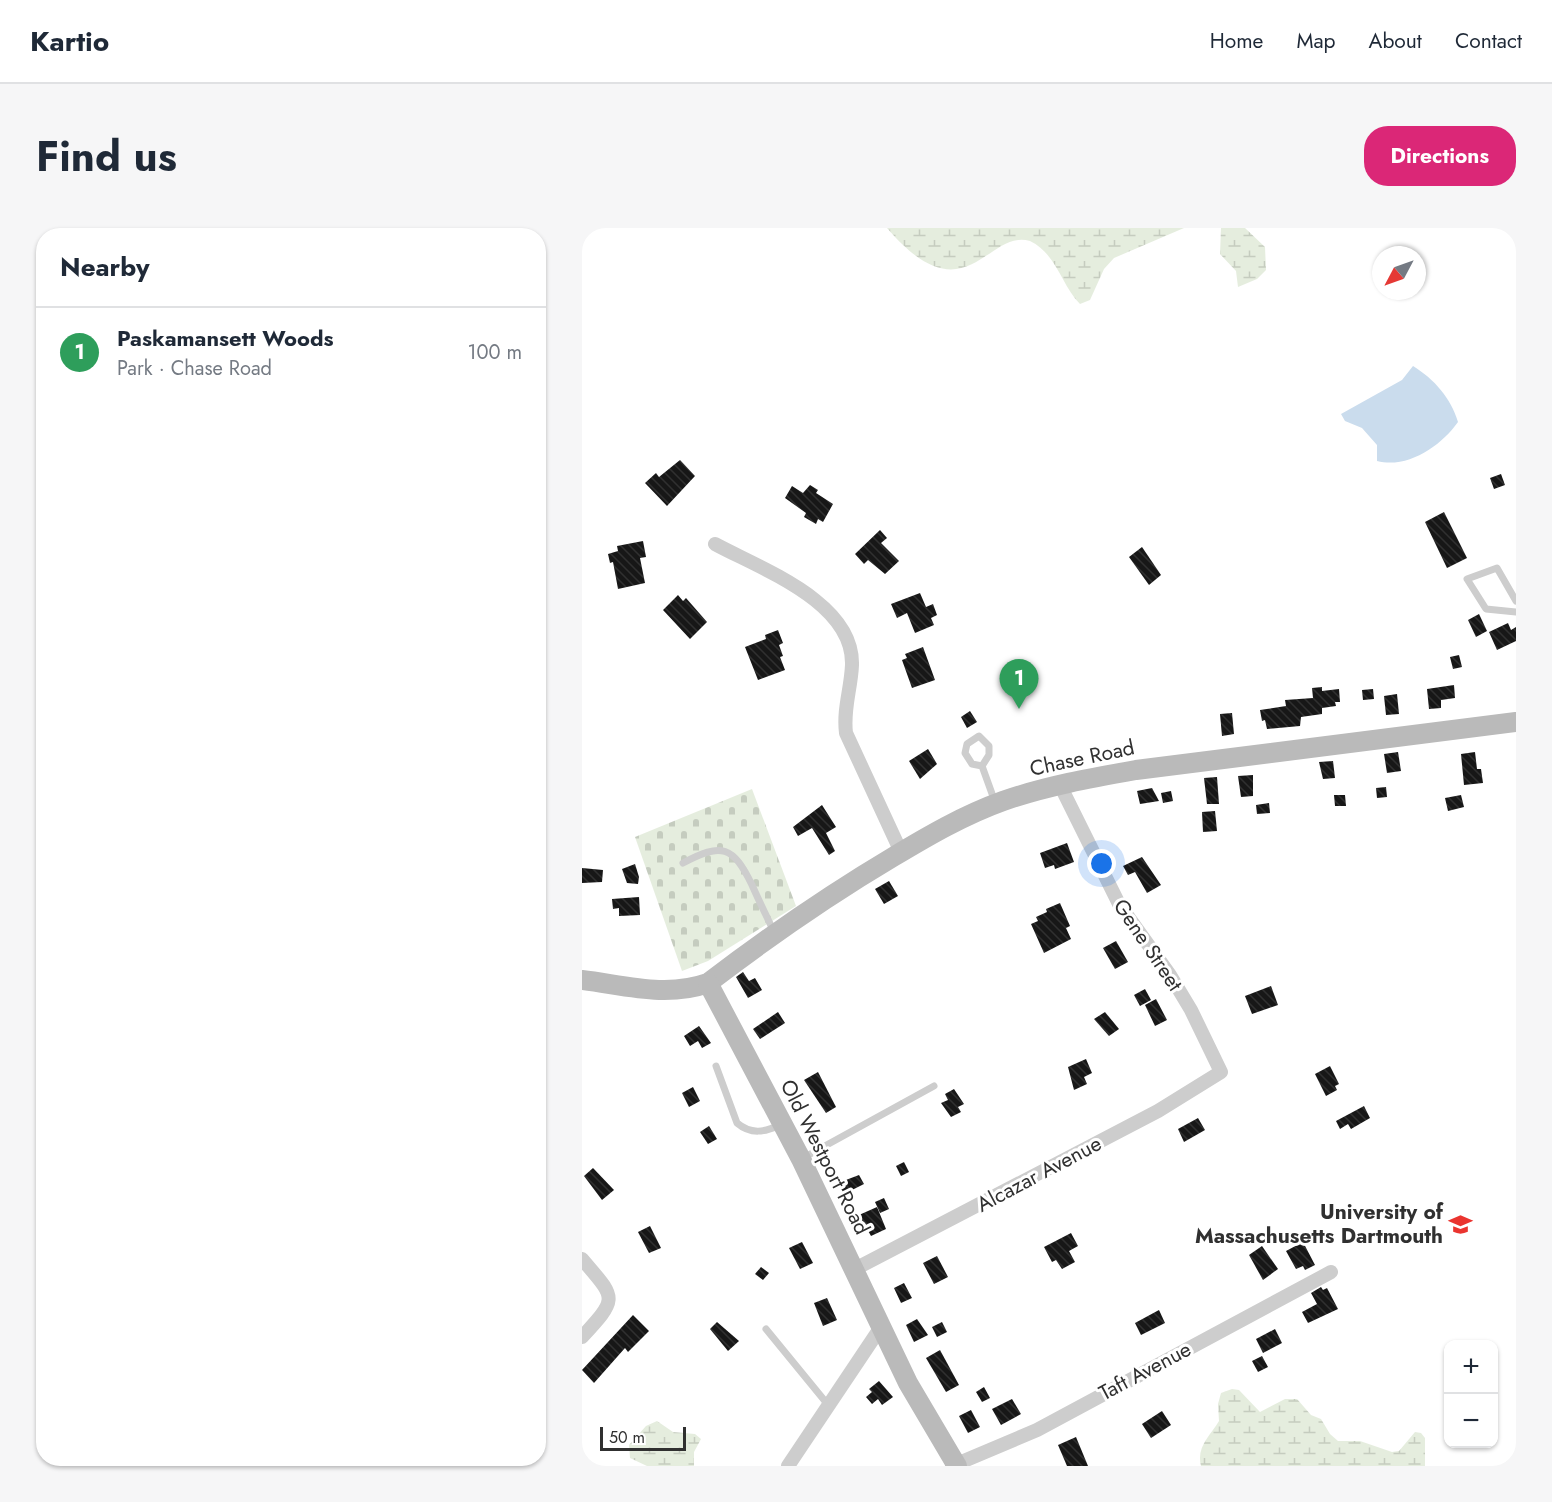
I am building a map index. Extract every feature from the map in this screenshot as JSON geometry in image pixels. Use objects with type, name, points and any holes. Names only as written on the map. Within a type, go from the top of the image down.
[{"type":"street","points":[[715,544],[801,590],[829,609],[843,632],[851,648],[852,665],[844,713],[846,733],[901,852]]},
{"type":"street","name":"Chase Road","points":[[708,983],[775,935],[901,852],[957,821],[995,804],[1060,784],[1136,770],[1516,722]]},
{"type":"street","name":"Gene Street","points":[[1060,784],[1119,904],[1170,975],[1191,1010],[1221,1072]]},
{"type":"street","points":[[582,980],[668,992],[691,989],[708,983]]},
{"type":"street","name":"Old Westport Road","points":[[708,983],[801,1159],[908,1383],[955,1465]]},
{"type":"street","name":"Alcazar Avenue","points":[[854,1270],[1158,1111],[1221,1072]]},
{"type":"street","points":[[582,1259],[606,1287],[610,1298],[608,1308],[582,1336]]},
{"type":"street","name":"Taft Avenue","points":[[955,1465],[1037,1430],[1331,1272]]},
{"type":"street","points":[[788,1466],[881,1327]]},
{"type":"lane","points":[[1516,601],[1497,568],[1467,579],[1486,609],[1516,612]]},
{"type":"lane","points":[[979,736],[988,742],[990,748],[988,758],[982,766],[972,764],[965,753],[969,741],[979,736]]},
{"type":"lane","points":[[982,766],[995,804]]},
{"type":"lane","points":[[683,862],[701,853],[720,850],[734,855],[743,866],[775,935]]},
{"type":"lane","points":[[716,1066],[731,1109],[743,1128],[765,1132],[783,1124]]},
{"type":"lane","points":[[801,1159],[934,1086]]},
{"type":"lane","points":[[766,1329],[829,1406]]},
{"type":"green space","points":[[887,228],[1184,228],[1114,258],[1104,269],[1090,300],[1080,304],[1047,254],[1030,241],[1015,240],[972,264],[956,269],[937,267],[914,254]]},
{"type":"green space","points":[[1221,228],[1245,228],[1265,247],[1266,270],[1257,279],[1238,287],[1236,271],[1220,254]]},
{"type":"green space","points":[[752,789],[796,906],[708,961],[682,971],[635,837]]},
{"type":"green space","points":[[1232,1389],[1239,1390],[1260,1412],[1285,1399],[1297,1399],[1311,1415],[1321,1419],[1330,1434],[1338,1441],[1360,1441],[1392,1452],[1399,1451],[1415,1432],[1421,1433],[1425,1438],[1425,1466],[1201,1466],[1202,1447],[1219,1421],[1218,1404],[1221,1393]]},
{"type":"green space","points":[[657,1421],[673,1432],[695,1434],[701,1439],[694,1452],[694,1466],[647,1466],[630,1458],[629,1445],[646,1426]]},
{"type":"water","points":[[1413,366],[1441,390],[1458,422],[1443,439],[1423,454],[1400,462],[1377,461],[1377,445],[1362,428],[1345,421],[1341,414],[1402,380]]},
{"type":"building","points":[[680,460],[695,476],[667,506],[645,483],[656,473],[659,477]]},
{"type":"building","points":[[1501,474],[1505,485],[1494,489],[1490,478]]},
{"type":"building","points":[[810,485],[818,490],[816,493],[833,504],[823,522],[818,519],[816,524],[804,517],[806,513],[785,498],[792,486],[803,493]]},
{"type":"building","points":[[1444,512],[1467,558],[1447,568],[1425,522]]},
{"type":"building","points":[[880,530],[887,538],[881,543],[899,561],[885,574],[868,560],[864,564],[855,554]]},
{"type":"building","points":[[643,541],[646,557],[640,558],[645,583],[618,589],[613,562],[610,563],[608,554],[618,551],[617,546]]},
{"type":"building","points":[[1142,547],[1161,575],[1149,585],[1129,557]]},
{"type":"building","points":[[920,593],[926,607],[933,604],[937,615],[931,618],[934,625],[915,633],[907,613],[897,618],[891,604]]},
{"type":"building","points":[[678,595],[683,601],[686,598],[707,622],[690,639],[663,610]]},
{"type":"building","points":[[1479,614],[1487,631],[1476,637],[1468,620]]},
{"type":"building","points":[[1508,623],[1511,630],[1516,627],[1516,641],[1497,650],[1489,632]]},
{"type":"building","points":[[778,630],[783,643],[779,645],[783,656],[780,657],[785,670],[758,680],[745,647],[766,639],[765,635]]},
{"type":"building","points":[[923,647],[935,680],[912,688],[902,660],[907,658],[905,654]]},
{"type":"building","points":[[1459,655],[1462,667],[1453,669],[1450,657]]},
{"type":"building","points":[[1454,685],[1455,698],[1441,700],[1441,708],[1429,709],[1427,689]]},
{"type":"building","points":[[1322,687],[1322,691],[1339,689],[1340,702],[1335,702],[1336,706],[1322,708],[1322,714],[1301,717],[1300,726],[1267,729],[1265,720],[1262,721],[1260,710],[1286,706],[1285,700],[1313,698],[1312,688]]},
{"type":"building","points":[[1373,689],[1374,699],[1363,700],[1362,690]]},
{"type":"building","points":[[1397,694],[1399,714],[1386,715],[1384,696]]},
{"type":"building","points":[[970,711],[977,722],[967,728],[961,717]]},
{"type":"building","points":[[1232,713],[1234,734],[1222,736],[1220,714]]},
{"type":"building","points":[[928,749],[937,764],[920,779],[909,761]]},
{"type":"building","points":[[1398,752],[1401,771],[1387,773],[1384,754]]},
{"type":"building","points":[[1475,752],[1477,769],[1481,769],[1483,783],[1464,785],[1461,754]]},
{"type":"building","points":[[1333,761],[1335,778],[1323,779],[1319,762]]},
{"type":"building","points":[[1253,775],[1253,796],[1241,797],[1238,776]]},
{"type":"building","points":[[1217,777],[1219,804],[1207,804],[1204,778]]},
{"type":"building","points":[[1386,787],[1387,797],[1377,798],[1376,788]]},
{"type":"building","points":[[1152,788],[1159,801],[1140,804],[1137,791]]},
{"type":"building","points":[[1171,791],[1173,801],[1163,803],[1161,793]]},
{"type":"building","points":[[1334,795],[1345,795],[1346,806],[1335,806]]},
{"type":"building","points":[[1461,795],[1464,807],[1448,811],[1445,798]]},
{"type":"building","points":[[1269,803],[1270,813],[1257,814],[1256,805]]},
{"type":"building","points":[[822,805],[836,827],[826,833],[835,851],[829,855],[812,828],[798,836],[793,827]]},
{"type":"building","points":[[1215,811],[1217,831],[1203,832],[1202,812]]},
{"type":"building","points":[[1067,843],[1074,862],[1055,869],[1054,865],[1045,868],[1040,853]]},
{"type":"building","points":[[1142,857],[1161,885],[1147,893],[1135,872],[1128,875],[1123,866]]},
{"type":"building","points":[[635,864],[639,877],[638,884],[627,883],[622,869]]},
{"type":"building","points":[[582,868],[603,870],[602,882],[582,883]]},
{"type":"building","points":[[889,881],[898,896],[884,904],[875,889]]},
{"type":"building","points":[[639,897],[640,915],[619,916],[619,908],[613,909],[612,899]]},
{"type":"building","points":[[1060,903],[1070,926],[1066,928],[1071,939],[1044,953],[1031,924],[1038,921],[1036,917],[1047,912],[1046,909]]},
{"type":"building","points":[[1116,941],[1128,962],[1115,969],[1103,948]]},
{"type":"building","points":[[743,972],[749,981],[755,978],[762,990],[748,998],[736,977]]},
{"type":"building","points":[[1271,986],[1278,1005],[1252,1014],[1245,996]]},
{"type":"building","points":[[1145,989],[1151,1000],[1140,1006],[1134,995]]},
{"type":"building","points":[[1156,999],[1167,1020],[1155,1026],[1145,1005]]},
{"type":"building","points":[[778,1012],[785,1023],[760,1039],[753,1029]]},
{"type":"building","points":[[1105,1012],[1119,1029],[1109,1036],[1094,1019]]},
{"type":"building","points":[[699,1026],[711,1043],[702,1048],[698,1041],[690,1046],[684,1036]]},
{"type":"building","points":[[1086,1059],[1092,1073],[1084,1077],[1087,1084],[1074,1090],[1068,1067]]},
{"type":"building","points":[[1330,1066],[1339,1084],[1335,1086],[1337,1090],[1326,1096],[1315,1074]]},
{"type":"building","points":[[818,1072],[836,1107],[826,1113],[804,1080]]},
{"type":"building","points":[[693,1087],[700,1101],[689,1107],[682,1093]]},
{"type":"building","points":[[954,1089],[964,1104],[958,1107],[961,1112],[951,1117],[941,1103],[948,1100],[945,1094]]},
{"type":"building","points":[[1364,1106],[1370,1118],[1351,1129],[1348,1124],[1340,1129],[1336,1121]]},
{"type":"building","points":[[1198,1118],[1205,1130],[1184,1142],[1178,1129]]},
{"type":"building","points":[[709,1126],[717,1139],[708,1144],[700,1132]]},
{"type":"building","points":[[904,1162],[909,1172],[901,1176],[896,1166]]},
{"type":"building","points":[[593,1168],[614,1190],[602,1200],[584,1176]]},
{"type":"building","points":[[859,1175],[864,1184],[844,1194],[838,1183]]},
{"type":"building","points":[[884,1198],[889,1209],[880,1213],[875,1202]]},
{"type":"building","points":[[877,1207],[886,1229],[871,1236],[859,1215]]},
{"type":"building","points":[[650,1226],[661,1248],[649,1253],[638,1232]]},
{"type":"building","points":[[1071,1233],[1078,1246],[1069,1251],[1075,1262],[1062,1269],[1056,1260],[1052,1262],[1044,1247]]},
{"type":"building","points":[[802,1242],[813,1263],[800,1269],[789,1248]]},
{"type":"building","points":[[1303,1242],[1315,1265],[1305,1270],[1303,1266],[1296,1269],[1286,1251]]},
{"type":"building","points":[[1262,1246],[1278,1269],[1263,1280],[1249,1255]]},
{"type":"building","points":[[937,1256],[948,1277],[934,1284],[923,1263]]},
{"type":"building","points":[[761,1267],[769,1273],[763,1280],[755,1274]]},
{"type":"building","points":[[904,1283],[912,1298],[901,1303],[894,1288]]},
{"type":"building","points":[[1321,1287],[1323,1290],[1327,1288],[1338,1309],[1308,1323],[1302,1312],[1317,1304],[1311,1293]]},
{"type":"building","points":[[827,1298],[837,1320],[823,1326],[814,1303]]},
{"type":"building","points":[[1159,1310],[1165,1323],[1141,1335],[1135,1323]]},
{"type":"building","points":[[633,1315],[649,1331],[628,1352],[625,1348],[594,1383],[582,1370]]},
{"type":"building","points":[[917,1319],[928,1335],[914,1342],[906,1325]]},
{"type":"building","points":[[717,1322],[739,1341],[728,1351],[710,1329]]},
{"type":"building","points":[[942,1322],[947,1332],[937,1337],[932,1327]]},
{"type":"building","points":[[1275,1329],[1282,1343],[1263,1353],[1256,1339]]},
{"type":"building","points":[[940,1350],[959,1385],[946,1392],[926,1358]]},
{"type":"building","points":[[1262,1356],[1268,1367],[1258,1372],[1252,1361]]},
{"type":"building","points":[[879,1381],[893,1397],[882,1405],[878,1399],[872,1404],[866,1397],[872,1392],[869,1389]]},
{"type":"building","points":[[984,1387],[990,1398],[982,1402],[976,1392]]},
{"type":"building","points":[[1012,1399],[1021,1414],[1001,1425],[992,1409]]},
{"type":"building","points":[[971,1410],[980,1427],[968,1433],[959,1416]]},
{"type":"building","points":[[1162,1411],[1171,1425],[1151,1438],[1142,1424]]},
{"type":"building","points":[[1076,1437],[1088,1466],[1067,1466],[1058,1445]]},
{"type":"place","name":"Paskamansett Woods","points":[[1019,709]]},
{"type":"place","name":"University of Massachusetts Dartmouth","points":[[1461,1224]]}]
